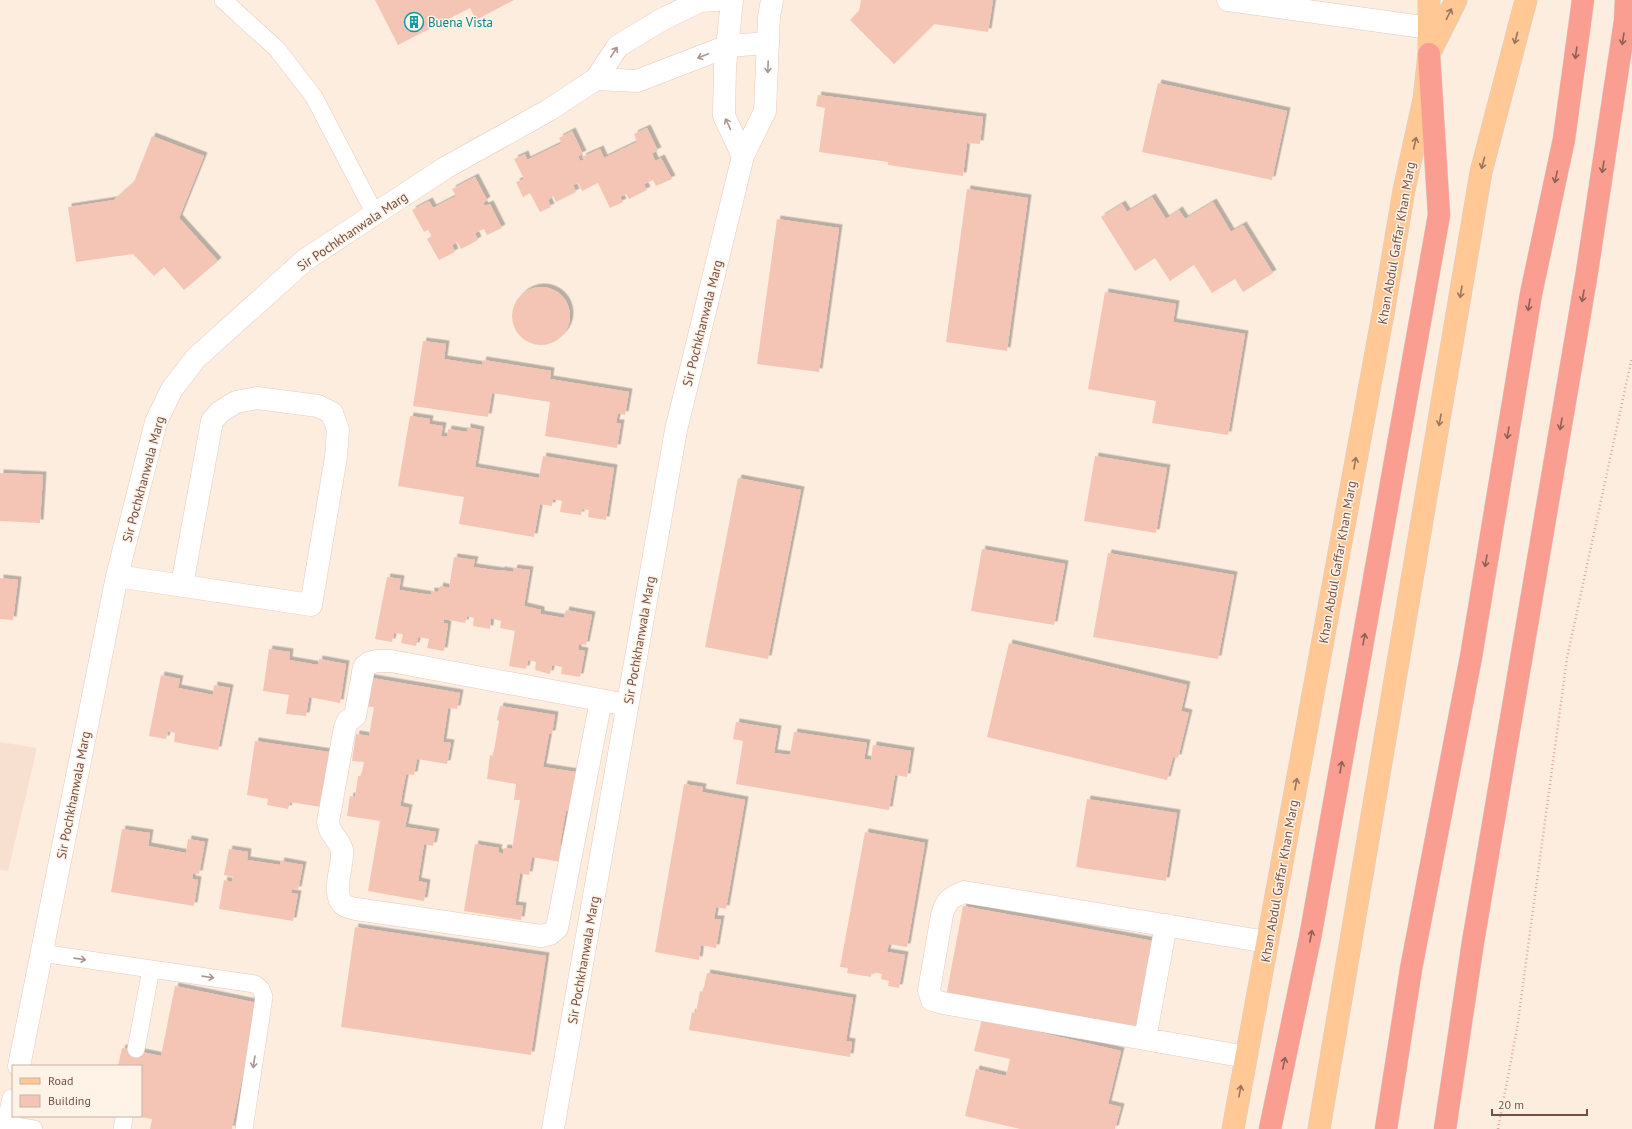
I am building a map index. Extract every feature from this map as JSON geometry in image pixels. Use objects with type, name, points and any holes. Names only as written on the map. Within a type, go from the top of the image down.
[{"type":"highway","points":[[1386,1129],[1411,969],[1470,657],[1531,294],[1564,139],[1583,0]]},
{"type":"highway","points":[[1445,1129],[1475,934],[1587,272],[1625,21],[1626,0]]},
{"type":"highway","points":[[1270,1129],[1310,938],[1439,215],[1429,54]]},
{"type":"main road","points":[[1429,0],[1429,54]]},
{"type":"main road","name":"Khan Abdul Gaffar Khan Marg","points":[[1233,1129],[1383,314],[1404,190],[1424,98],[1429,54],[1456,0]]},
{"type":"main road","points":[[1319,1129],[1481,172],[1526,0]]},
{"type":"street","points":[[596,79],[618,46],[663,19],[700,1],[717,0]]},
{"type":"street","points":[[732,0],[725,67],[724,116],[743,156]]},
{"type":"street","name":"Sir Pochkhanwala Marg","points":[[553,1129],[676,430],[743,156],[765,111],[769,17],[772,0]]},
{"type":"street","points":[[1228,0],[1430,28]]},
{"type":"street","points":[[596,79],[637,81],[728,46],[768,43]]},
{"type":"street","name":"Sir Pochkhanwala Marg","points":[[19,1065],[117,576],[156,422],[172,389],[196,358],[305,260],[445,168],[549,110],[596,79]]},
{"type":"street","points":[[117,576],[310,605],[336,457],[338,430],[332,413],[318,406],[257,398],[236,402],[220,412],[212,421],[182,585]]},
{"type":"street","points":[[601,700],[557,928],[550,934],[541,936],[356,909],[344,905],[339,897],[337,888],[342,860],[342,849],[338,840],[331,832],[328,822],[346,727],[348,721],[355,716],[364,667],[369,663],[377,661],[391,661],[601,700],[627,705]]},
{"type":"street","points":[[1246,1057],[943,1004],[932,1000],[929,990],[942,915],[945,906],[951,897],[964,892],[1267,942]]},
{"type":"street","points":[[1145,1039],[1166,926]]},
{"type":"street","points":[[8,1127],[12,1105]]},
{"type":"lane","points":[[223,0],[277,49],[314,97],[375,214]]},
{"type":"lane","points":[[41,953],[255,984],[261,989],[264,997],[244,1129]]},
{"type":"lane","points":[[136,1049],[151,969]]},
{"type":"lane","points":[[8,1127],[34,1129]]},
{"type":"path","points":[[1498,1129],[1517,1029],[1567,658],[1632,357]]},
{"type":"shaded area","points":[[0,742],[37,748],[8,871],[0,870]]},
{"type":"building","name":"Buena Vista","points":[[375,0],[514,0],[476,20],[470,8],[398,45]]},
{"type":"building","points":[[861,0],[993,0],[988,32],[934,24],[894,64],[850,20],[859,11]]},
{"type":"building","points":[[1158,83],[1287,111],[1272,180],[1142,152]]},
{"type":"building","points":[[818,95],[983,117],[980,144],[967,143],[963,176],[888,165],[888,162],[819,152],[825,108],[816,106]]},
{"type":"building","points":[[647,128],[658,151],[652,153],[655,161],[661,158],[672,179],[656,186],[653,180],[644,184],[647,190],[629,199],[626,194],[620,197],[623,202],[610,208],[598,183],[582,191],[578,183],[573,185],[576,192],[556,202],[553,196],[548,200],[551,207],[540,212],[530,193],[523,197],[516,182],[524,179],[514,159],[525,154],[527,160],[562,143],[559,138],[572,131],[583,154],[578,156],[580,161],[584,160],[582,157],[600,149],[604,158],[637,142],[634,134]]},
{"type":"building","points":[[152,136],[204,156],[179,218],[218,261],[184,290],[164,267],[154,276],[133,254],[76,262],[68,207],[114,200],[134,182]]},
{"type":"building","points":[[475,177],[487,200],[483,203],[485,206],[490,204],[502,228],[487,235],[484,229],[475,233],[478,240],[461,249],[457,242],[452,245],[455,252],[439,260],[427,239],[432,236],[428,230],[424,232],[412,210],[429,201],[433,208],[456,196],[452,189]]},
{"type":"building","points":[[967,189],[1028,198],[1007,351],[946,342]]},
{"type":"building","points":[[1152,197],[1166,219],[1179,210],[1185,219],[1213,202],[1231,232],[1243,225],[1273,273],[1243,292],[1235,279],[1212,293],[1194,265],[1170,281],[1155,258],[1135,271],[1101,217],[1122,204],[1127,212]]},
{"type":"building","points":[[777,219],[839,228],[819,372],[757,364]]},
{"type":"building","points":[[535,287],[547,287],[562,295],[570,310],[570,322],[562,337],[547,345],[535,345],[520,337],[512,322],[512,310],[520,295]]},
{"type":"building","points":[[1105,292],[1176,304],[1173,322],[1245,334],[1228,435],[1152,423],[1156,401],[1088,389]]},
{"type":"building","points":[[423,341],[446,344],[444,359],[482,365],[483,360],[551,371],[550,379],[629,392],[625,415],[618,413],[616,423],[621,423],[617,448],[545,436],[550,402],[492,393],[488,417],[413,406]]},
{"type":"building","points":[[410,416],[430,419],[429,424],[443,426],[441,436],[447,437],[448,429],[467,432],[467,427],[481,430],[475,467],[539,478],[543,456],[614,468],[606,520],[588,517],[589,510],[582,509],[581,515],[560,512],[562,501],[553,499],[552,506],[540,504],[534,537],[459,524],[464,497],[398,486]]},
{"type":"building","points":[[1095,456],[1167,468],[1156,533],[1084,521]]},
{"type":"building","points":[[0,473],[43,475],[40,523],[0,521]]},
{"type":"building","points":[[738,478],[801,490],[768,659],[705,647]]},
{"type":"building","points":[[982,549],[1065,564],[1054,625],[971,611]]},
{"type":"building","points":[[1108,553],[1234,575],[1218,659],[1093,637]]},
{"type":"building","points":[[454,557],[475,560],[473,567],[513,572],[514,568],[530,570],[524,606],[541,610],[541,614],[564,618],[566,610],[592,615],[586,645],[579,644],[578,650],[585,651],[580,677],[561,674],[562,667],[552,665],[550,674],[535,670],[536,662],[528,660],[526,669],[509,666],[515,631],[500,628],[501,621],[491,618],[490,629],[473,626],[474,618],[467,616],[465,623],[444,619],[444,623],[448,624],[444,651],[427,648],[429,639],[418,637],[416,646],[401,643],[403,634],[394,633],[392,642],[375,639],[387,577],[401,579],[399,590],[431,595],[431,591],[438,592],[440,586],[449,588]]},
{"type":"building","points":[[0,578],[18,580],[13,620],[0,619]]},
{"type":"building","points":[[1009,643],[1187,685],[1181,711],[1189,713],[1178,758],[1173,757],[1167,780],[987,737]]},
{"type":"building","points":[[269,649],[290,652],[289,660],[318,665],[319,659],[346,664],[340,703],[309,697],[306,716],[286,714],[289,695],[263,691]]},
{"type":"building","points":[[161,675],[180,679],[178,688],[213,695],[214,685],[230,688],[218,750],[174,742],[175,733],[168,731],[166,739],[149,736]]},
{"type":"building","points":[[366,677],[460,693],[457,709],[448,708],[443,742],[451,743],[447,764],[417,759],[414,775],[406,774],[400,806],[409,808],[405,827],[436,832],[433,846],[424,844],[418,881],[427,883],[424,901],[368,891],[380,821],[347,816],[350,796],[355,797],[358,776],[361,776],[364,762],[352,761],[356,734],[369,736],[374,707],[361,706]]},
{"type":"building","points":[[500,706],[555,715],[552,734],[549,734],[543,767],[582,773],[575,812],[566,810],[560,845],[563,846],[561,862],[532,857],[529,875],[520,873],[515,905],[523,906],[521,920],[464,911],[475,844],[499,848],[498,852],[503,854],[504,848],[512,849],[520,800],[514,800],[516,784],[487,779],[490,755],[493,756]]},
{"type":"building","points":[[736,722],[778,729],[774,753],[790,755],[794,732],[867,743],[864,759],[871,760],[873,745],[911,751],[907,777],[895,775],[889,810],[736,784],[743,741],[733,739]]},
{"type":"building","points":[[255,741],[329,752],[321,807],[290,802],[288,809],[267,805],[268,799],[247,795]]},
{"type":"building","points":[[684,784],[703,787],[702,792],[745,800],[726,909],[716,907],[714,919],[721,919],[716,948],[701,945],[699,960],[655,952]]},
{"type":"building","points":[[1087,799],[1177,813],[1166,881],[1076,867]]},
{"type":"building","points":[[122,829],[150,833],[148,846],[186,853],[188,839],[205,842],[199,874],[193,873],[192,879],[198,880],[194,906],[111,892]]},
{"type":"building","points":[[865,832],[925,843],[907,947],[889,944],[887,952],[905,955],[899,988],[888,986],[889,981],[881,979],[882,974],[872,972],[871,977],[847,973],[848,968],[840,967]]},
{"type":"building","points":[[229,849],[248,852],[247,860],[280,865],[281,861],[303,865],[298,890],[292,889],[291,893],[298,894],[293,921],[219,909],[224,880],[232,882],[233,877],[224,875]]},
{"type":"building","points":[[963,906],[1153,941],[1136,1032],[946,997]]},
{"type":"building","points":[[355,927],[546,956],[531,1055],[341,1027]]},
{"type":"building","points":[[707,973],[853,998],[846,1041],[852,1042],[850,1057],[689,1030],[692,1012],[696,1013],[700,991],[703,992]]},
{"type":"building","points":[[175,986],[257,1003],[232,1129],[150,1129],[152,1119],[141,1117],[142,1065],[118,1065],[122,1048],[161,1056]]},
{"type":"building","points":[[982,1019],[1121,1051],[1108,1104],[1121,1107],[1115,1129],[1020,1129],[965,1116],[976,1069],[1006,1076],[1010,1059],[974,1051]]},
{"type":"place","name":"Buena Vista","points":[[414,22]]}]
